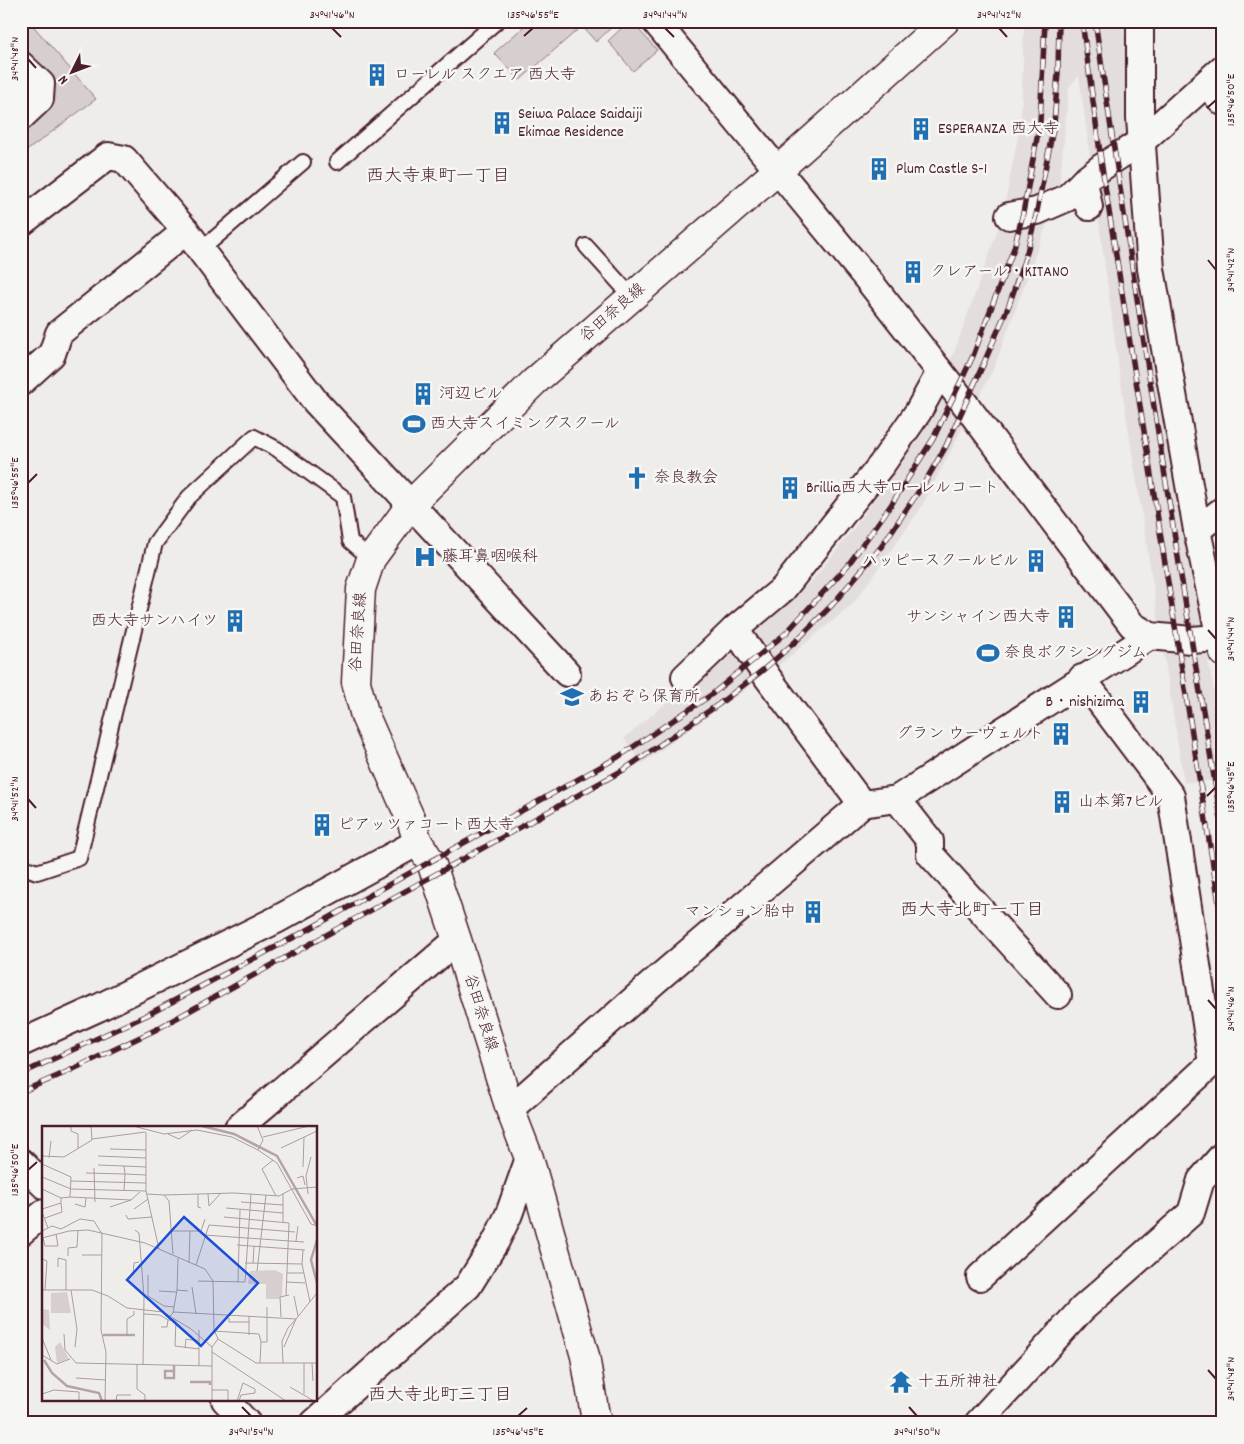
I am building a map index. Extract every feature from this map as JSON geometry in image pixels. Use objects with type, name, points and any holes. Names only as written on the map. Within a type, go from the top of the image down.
[{"type":"main road","name":"谷田奈良線","points":[[594,1420],[585,1356],[529,1158],[510,1109],[431,862],[418,842],[411,820],[365,716],[356,682],[361,589],[371,559],[412,504],[534,382],[778,170],[945,21]]},
{"type":"street","points":[[655,21],[778,170],[940,372],[1132,625],[1150,636],[1191,640],[1220,646],[1207,544],[1151,269],[1140,118],[1140,21]]},
{"type":"street","points":[[21,65],[42,84],[40,99],[21,117]]},
{"type":"street","points":[[1009,216],[1038,211],[1067,198],[1102,167],[1142,141],[1217,85]]},
{"type":"street","points":[[21,223],[108,156],[124,159],[193,240],[316,401],[567,673]]},
{"type":"street","points":[[1084,181],[1089,207]]},
{"type":"street","points":[[21,382],[52,354],[59,333],[193,240]]},
{"type":"street","points":[[685,677],[735,629],[782,589],[816,549],[882,464],[918,412],[940,372]]},
{"type":"street","points":[[1207,544],[1223,510]]},
{"type":"street","points":[[735,629],[768,678],[862,804]]},
{"type":"street","points":[[510,1109],[862,804],[896,799],[1150,636]]},
{"type":"street","points":[[980,1278],[1212,1062],[1171,796],[1082,678]]},
{"type":"street","points":[[896,799],[930,840],[930,854],[1058,995]]},
{"type":"street","points":[[21,1043],[98,1008],[276,920],[418,842]]},
{"type":"street","points":[[240,1126],[457,940]]},
{"type":"street","points":[[978,1423],[1082,1310],[1191,1213],[1202,1180],[1223,1155]]},
{"type":"street","points":[[314,1423],[468,1286],[496,1241],[509,1214],[529,1158]]},
{"type":"street","points":[[21,1162],[42,1183]]},
{"type":"street","points":[[21,1232],[42,1215]]},
{"type":"street","points":[[227,1402],[247,1423]]},
{"type":"lane","points":[[337,162],[497,21]]},
{"type":"lane","points":[[193,240],[303,162]]},
{"type":"lane","points":[[586,246],[632,297]]},
{"type":"lane","points":[[21,866],[37,872],[79,858],[155,542],[189,497],[254,438],[277,449],[342,497],[350,541],[371,559]]},
{"type":"shaded area","points":[[21,21],[29,21],[96,99],[21,155]]},
{"type":"shaded area","points":[[530,21],[618,21],[596,42],[582,26],[520,80],[494,53]]},
{"type":"shaded area","points":[[629,21],[657,50],[633,71],[608,41]]},
{"type":"shaded area","points":[[1024,21],[1123,21],[1136,131],[1146,269],[1202,626],[1223,738],[1223,780],[1184,783],[1119,370],[1079,76],[1069,87],[1059,191],[994,368],[921,508],[853,604],[783,662],[642,764],[624,738],[812,581],[854,528],[920,434],[956,347],[1002,218],[1021,120]]},
{"type":"railway","points":[[21,1074],[147,1015],[302,933],[618,757],[711,695],[786,633],[848,565],[891,505],[933,439],[973,356],[1014,248],[1023,213],[1040,122],[1045,21]]},
{"type":"railway","points":[[21,1092],[155,1030],[625,769],[719,704],[763,670],[795,642],[832,605],[881,547],[925,482],[946,446],[1009,305],[1027,252],[1054,124],[1058,73],[1059,21]]},
{"type":"railway","points":[[1082,21],[1102,167],[1223,928]]},
{"type":"railway","points":[[1095,21],[1157,427],[1223,831]]},
{"type":"place","name":"ローレル スクエア 西大寺","points":[[377,75]]},
{"type":"place","name":"Seiwa Palace Saidaiji Ekimae Residence","points":[[502,123]]},
{"type":"place","name":"ESPERANZA 西大寺","points":[[921,129]]},
{"type":"place","name":"Plum Castle S-1","points":[[879,169]]},
{"type":"place","name":"クレアール・KITANO","points":[[913,272]]},
{"type":"place","name":"河辺ビル","points":[[423,394]]},
{"type":"place","name":"西大寺スイミングスクール","points":[[414,424]]},
{"type":"place","name":"奈良教会","points":[[637,478]]},
{"type":"place","name":"Brillia西大寺ローレルコート","points":[[790,488]]},
{"type":"place","name":"藤耳鼻咽喉科","points":[[425,557]]},
{"type":"place","name":"ハッピースクールビル","points":[[1036,561]]},
{"type":"place","name":"サンシャイン西大寺","points":[[1066,617]]},
{"type":"place","name":"西大寺サンハイツ","points":[[235,621]]},
{"type":"place","name":"奈良ボクシングジム","points":[[988,653]]},
{"type":"place","name":"あおぞら保育所","points":[[572,697]]},
{"type":"place","name":"B・nishizima","points":[[1141,702]]},
{"type":"place","name":"グラン ウーヴェルト","points":[[1061,734]]},
{"type":"place","name":"山本第7ビル","points":[[1062,802]]},
{"type":"place","name":"ピアッツァコート西大寺","points":[[322,825]]},
{"type":"place","name":"マンション胎中","points":[[813,912]]},
{"type":"place","name":"十五所神社","points":[[901,1382]]},
{"type":"district","name":"西大寺東町一丁目","points":[[438,177]]},
{"type":"district","name":"西大寺北町一丁目","points":[[972,911]]},
{"type":"district","name":"西大寺北町三丁目","points":[[440,1396]]}]
